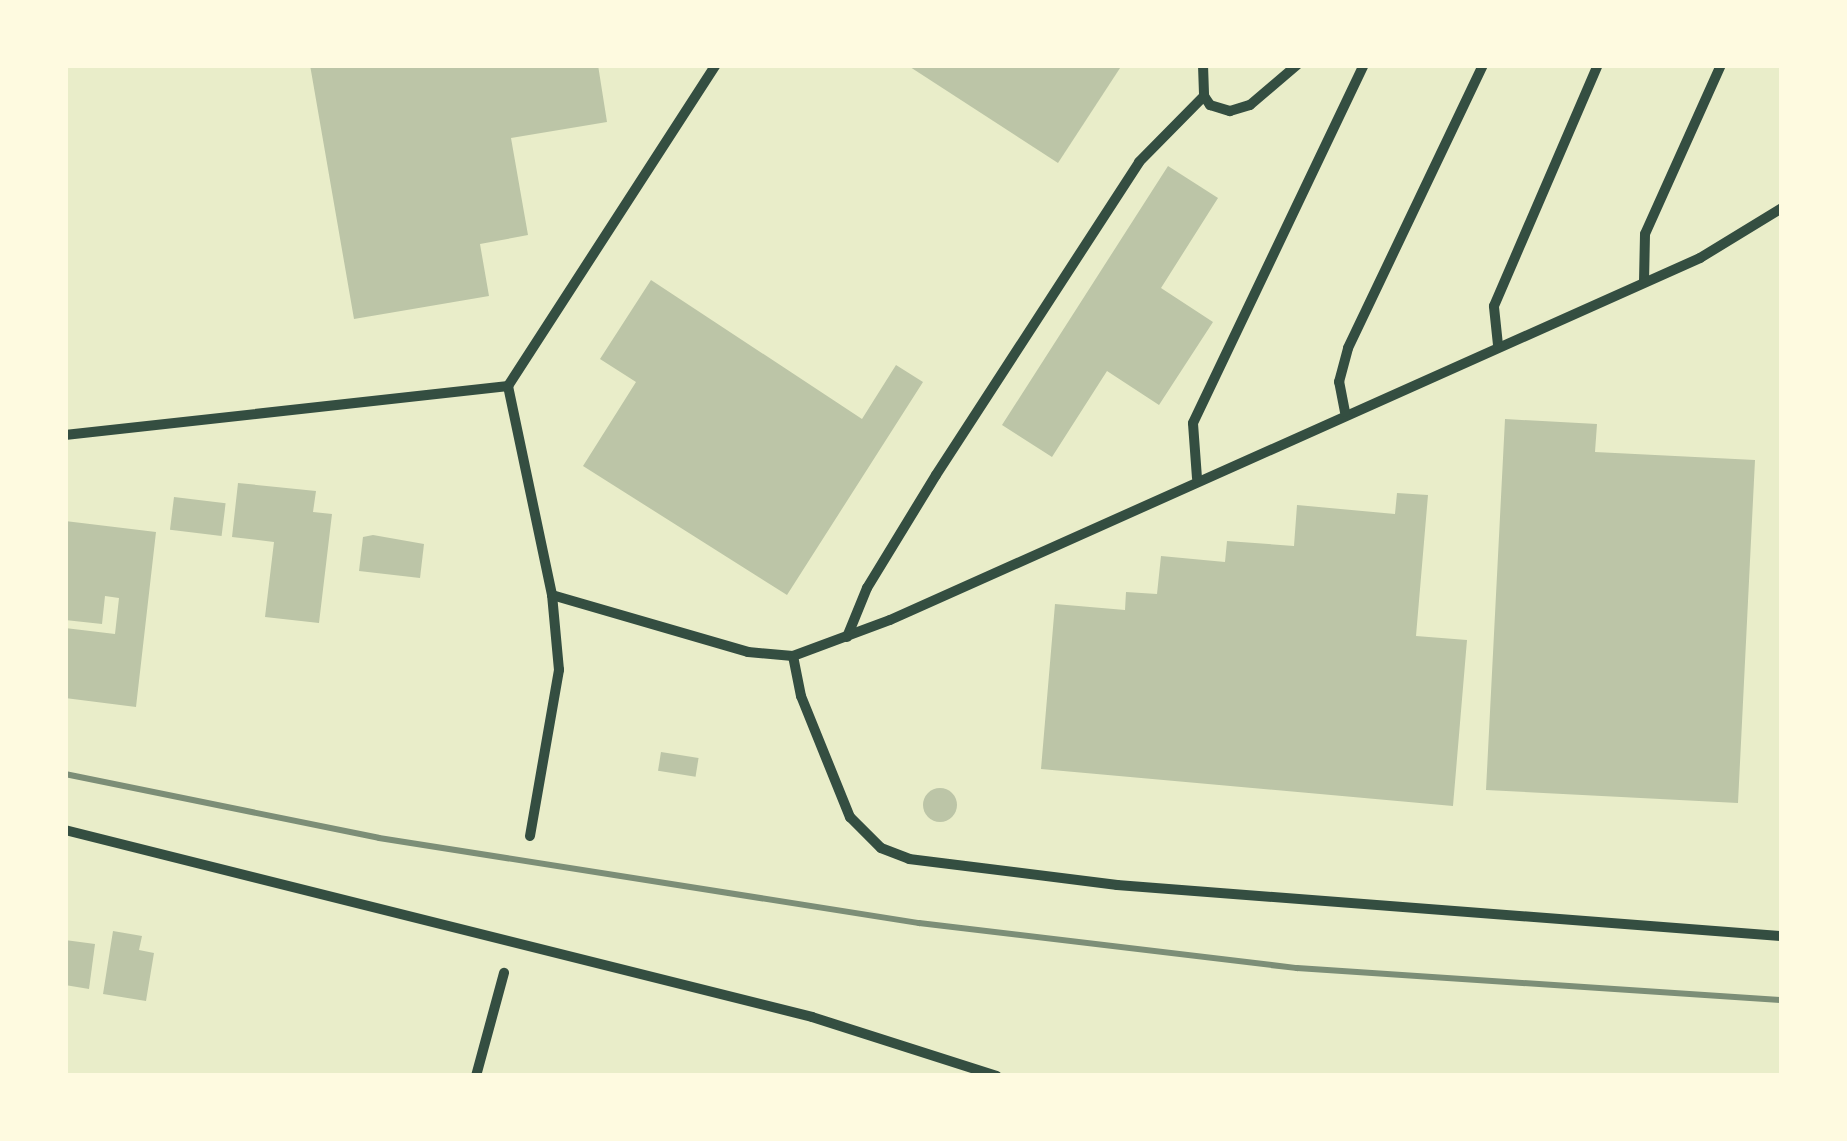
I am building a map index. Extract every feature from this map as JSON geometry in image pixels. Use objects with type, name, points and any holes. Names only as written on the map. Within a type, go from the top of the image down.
[{"type":"street","points":[[530,836],[559,670],[552,595],[508,386],[716,65]]},
{"type":"street","points":[[847,637],[866,588],[1139,162],[1204,96],[1203,65]]},
{"type":"street","points":[[1204,96],[1220,109],[1240,109],[1297,65]]},
{"type":"street","points":[[1197,478],[1194,423],[1364,65]]},
{"type":"street","points":[[1346,412],[1339,382],[1348,348],[1484,65]]},
{"type":"street","points":[[1498,345],[1494,306],[1598,65]]},
{"type":"street","points":[[1644,282],[1645,234],[1721,65]]},
{"type":"street","points":[[552,595],[748,652],[793,656],[847,637],[1197,478],[1700,258],[1782,208]]},
{"type":"street","points":[[65,435],[508,386]]},
{"type":"street","points":[[793,656],[800,696],[850,817],[869,840],[909,859],[1117,885],[1782,936]]},
{"type":"street","points":[[65,830],[812,1017],[997,1076]]},
{"type":"street","points":[[476,1076],[504,973]]},
{"type":"building","points":[[310,65],[598,65],[607,122],[511,138],[528,235],[480,244],[489,296],[354,319]]},
{"type":"building","points":[[907,65],[1122,65],[1058,163]]},
{"type":"building","points":[[1168,166],[1218,198],[1161,288],[1213,322],[1159,405],[1107,371],[1052,457],[1002,425]]},
{"type":"building","points":[[651,280],[862,419],[896,365],[923,382],[787,595],[583,466],[636,382],[600,359]]},
{"type":"building","points":[[1505,419],[1597,424],[1595,452],[1755,460],[1738,803],[1486,790]]},
{"type":"building","points":[[238,483],[316,491],[313,512],[332,514],[319,623],[265,617],[274,542],[232,537]]},
{"type":"building","points":[[1397,493],[1428,495],[1416,636],[1467,640],[1453,806],[1041,769],[1055,604],[1125,610],[1126,592],[1157,594],[1161,556],[1225,562],[1227,541],[1294,546],[1297,505],[1395,514]]},
{"type":"building","points":[[174,497],[226,503],[222,536],[170,530]]},
{"type":"building","points":[[65,521],[156,532],[136,707],[65,698],[65,628],[115,634],[119,598],[105,596],[102,624],[65,620]]},
{"type":"building","points":[[373,535],[424,544],[420,578],[359,571],[363,537]]},
{"type":"building","points":[[661,752],[699,758],[696,777],[658,771]]},
{"type":"building","points":[[940,788],[952,793],[957,805],[952,817],[940,822],[928,817],[923,805],[928,793]]},
{"type":"building","points":[[113,931],[142,936],[139,950],[154,953],[146,1001],[103,994]]},
{"type":"building","points":[[65,940],[95,944],[89,989],[65,985]]},
{"type":"railway","points":[[65,774],[379,838],[919,923],[1297,968],[1782,1000]]}]
